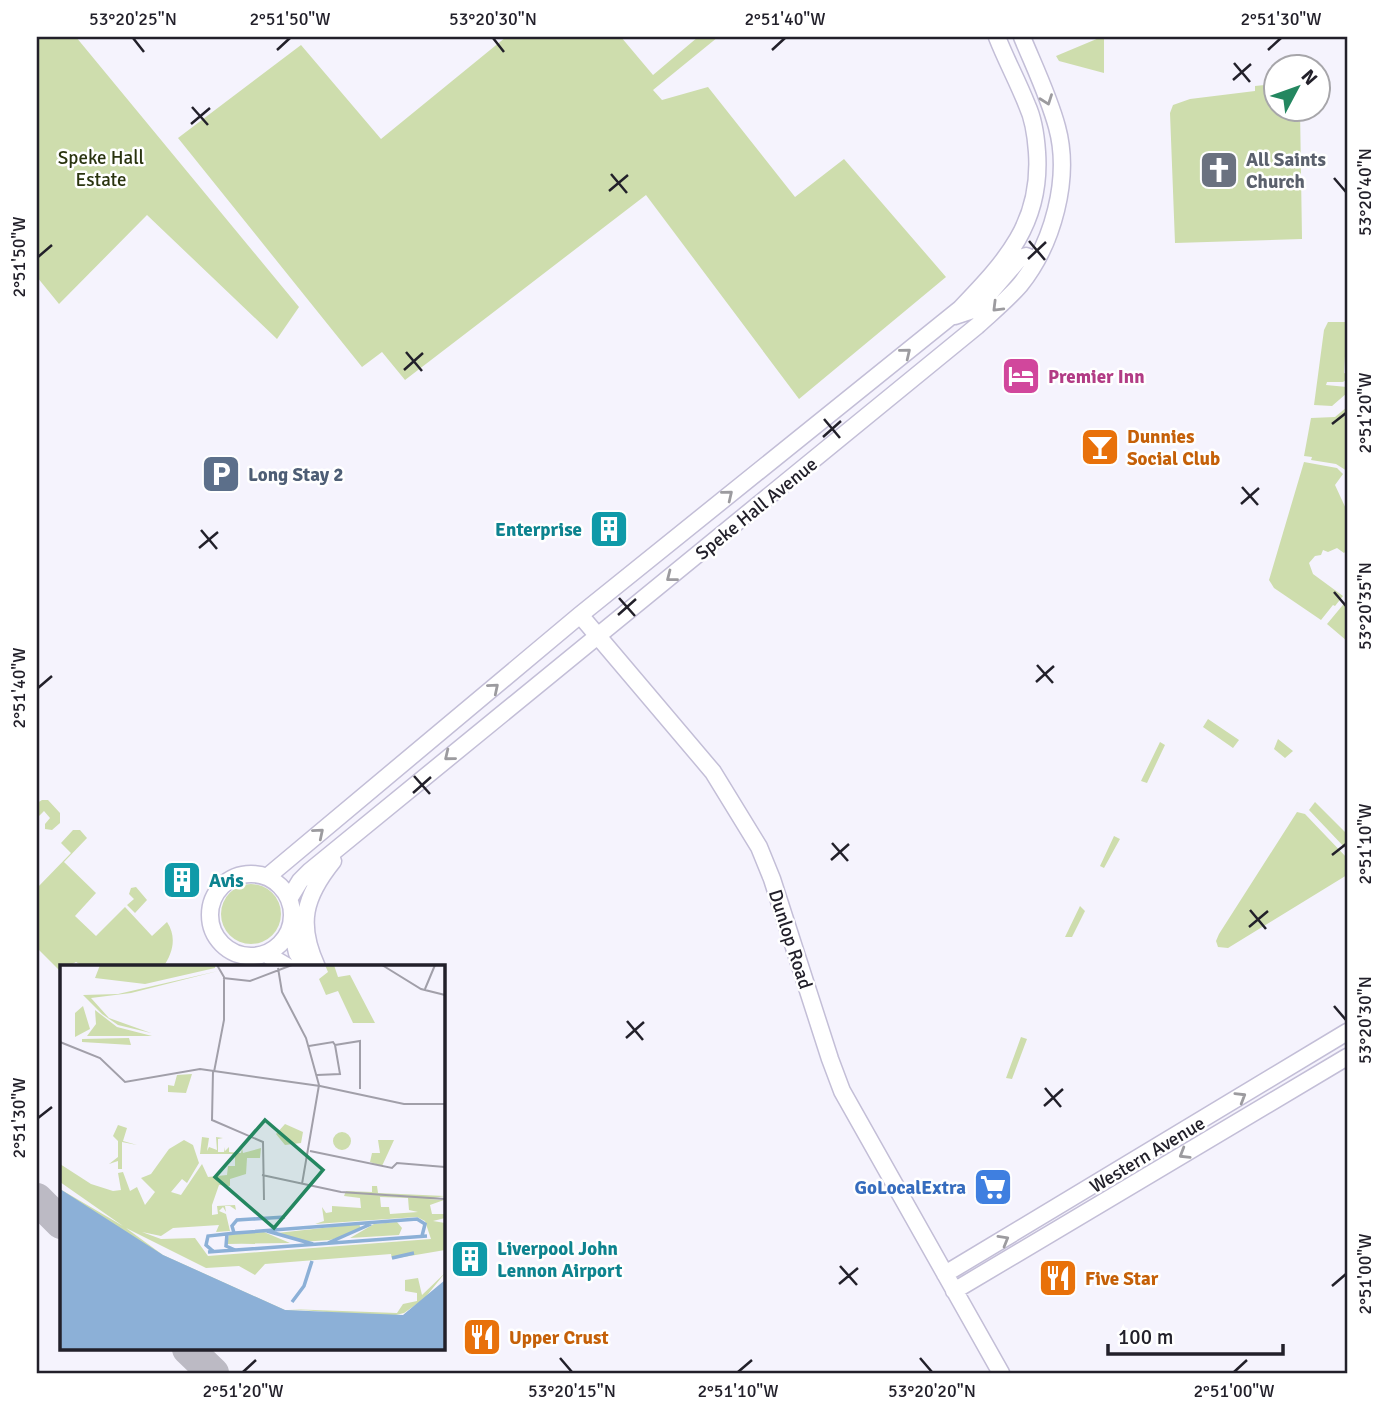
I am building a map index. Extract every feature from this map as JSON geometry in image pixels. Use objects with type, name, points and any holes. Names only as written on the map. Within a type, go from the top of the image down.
[{"type":"street","name":"Speke Hall Avenue","points":[[267,877],[580,615],[949,318],[1000,268],[1022,235],[1031,214],[1037,185],[1036,135],[1028,107],[997,37]]},
{"type":"street","name":"Speke Hall Avenue","points":[[289,899],[310,871],[977,327],[1020,284],[1046,242],[1060,188],[1062,154],[1057,128],[1022,37]]},
{"type":"street","points":[[949,318],[976,309],[1020,258],[1035,260]]},
{"type":"street","name":"Dunlop Road","points":[[580,615],[713,772],[760,847],[842,1091],[1001,1373]]},
{"type":"street","points":[[316,965],[305,928],[310,897],[322,874],[368,823]]},
{"type":"street","points":[[291,926],[286,938],[277,948],[253,957],[225,948],[215,935],[210,914],[217,892],[233,878],[254,874],[267,877],[280,886],[289,899],[297,953],[306,965]]},
{"type":"street","points":[[266,954],[285,965]]},
{"type":"street","name":"Western Avenue","points":[[945,1274],[1347,1032]]},
{"type":"street","name":"Western Avenue","points":[[954,1292],[1347,1056]]},
{"type":"green space","name":"Speke Hall Estate","points":[[37,37],[76,37],[299,307],[277,339],[147,215],[59,304],[37,277]]},
{"type":"green space","points":[[506,37],[621,37],[653,75],[698,37],[718,37],[653,90],[662,100],[708,87],[795,197],[844,159],[946,277],[799,399],[646,195],[405,380],[382,352],[362,367],[178,138],[301,45],[381,139]]},
{"type":"green space","points":[[1099,38],[1104,39],[1104,73],[1059,61],[1056,56]]},
{"type":"green space","points":[[1262,85],[1262,122],[1300,122],[1302,239],[1175,243],[1170,113],[1173,105],[1190,99],[1255,91],[1255,86]]},
{"type":"green space","points":[[1328,322],[1347,322],[1344,373],[1347,374],[1346,380],[1327,382],[1326,385],[1347,387],[1347,393],[1332,406],[1314,405],[1324,330]]},
{"type":"green space","points":[[1347,407],[1347,471],[1336,464],[1311,460],[1312,457],[1304,456],[1311,418],[1335,417]]},
{"type":"green space","points":[[1304,462],[1337,468],[1343,474],[1335,485],[1347,511],[1347,550],[1344,553],[1337,548],[1328,552],[1323,550],[1321,555],[1315,556],[1309,563],[1313,574],[1343,596],[1321,620],[1274,588],[1269,580]]},
{"type":"green space","points":[[1347,600],[1347,641],[1327,624]]},
{"type":"green space","points":[[1208,719],[1239,740],[1233,748],[1203,727]]},
{"type":"green space","points":[[1278,739],[1293,751],[1285,758],[1274,749]]},
{"type":"green space","points":[[1160,742],[1165,745],[1147,783],[1141,781]]},
{"type":"green space","points":[[48,800],[60,813],[60,823],[52,830],[45,829],[50,818],[44,811],[37,818],[37,803]]},
{"type":"green space","points":[[1315,802],[1347,834],[1347,850],[1309,810]]},
{"type":"green space","points":[[1297,812],[1305,814],[1347,858],[1347,875],[1228,948],[1218,947],[1216,941],[1219,934]]},
{"type":"green space","points":[[73,830],[80,830],[87,838],[64,862],[96,893],[75,916],[96,936],[125,907],[152,936],[167,922],[172,933],[172,945],[164,965],[81,965],[76,962],[60,965],[60,971],[37,948],[37,888],[71,853],[61,843]]},
{"type":"green space","points":[[1114,836],[1120,839],[1104,868],[1100,866]]},
{"type":"green space","points":[[251,884],[268,889],[276,897],[281,914],[276,931],[268,939],[251,944],[234,939],[226,931],[221,914],[226,897],[234,889]]},
{"type":"green space","points":[[136,887],[147,900],[135,913],[127,905],[134,899],[129,894],[131,888]]},
{"type":"green space","points":[[1080,906],[1085,911],[1072,937],[1065,937]]},
{"type":"green space","points":[[1021,1037],[1027,1039],[1012,1079],[1006,1078]]},
{"type":"taxiway","points":[[37,1199],[60,1222]]},
{"type":"taxiway","points":[[189,1350],[213,1373]]},
{"type":"place","name":"All Saints Church","points":[[1219,170]]},
{"type":"place","name":"Premier Inn","points":[[1021,376]]},
{"type":"place","name":"Dunnies Social Club","points":[[1100,447]]},
{"type":"place","name":"Long Stay 2","points":[[221,474]]},
{"type":"place","name":"Enterprise","points":[[609,529]]},
{"type":"place","name":"Avis","points":[[182,880]]},
{"type":"place","name":"GoLocalExtra","points":[[993,1187]]},
{"type":"place","name":"Liverpool John Lennon Airport","points":[[470,1259]]},
{"type":"place","name":"Five Star","points":[[1058,1278]]},
{"type":"place","name":"Upper Crust","points":[[482,1337]]}]
